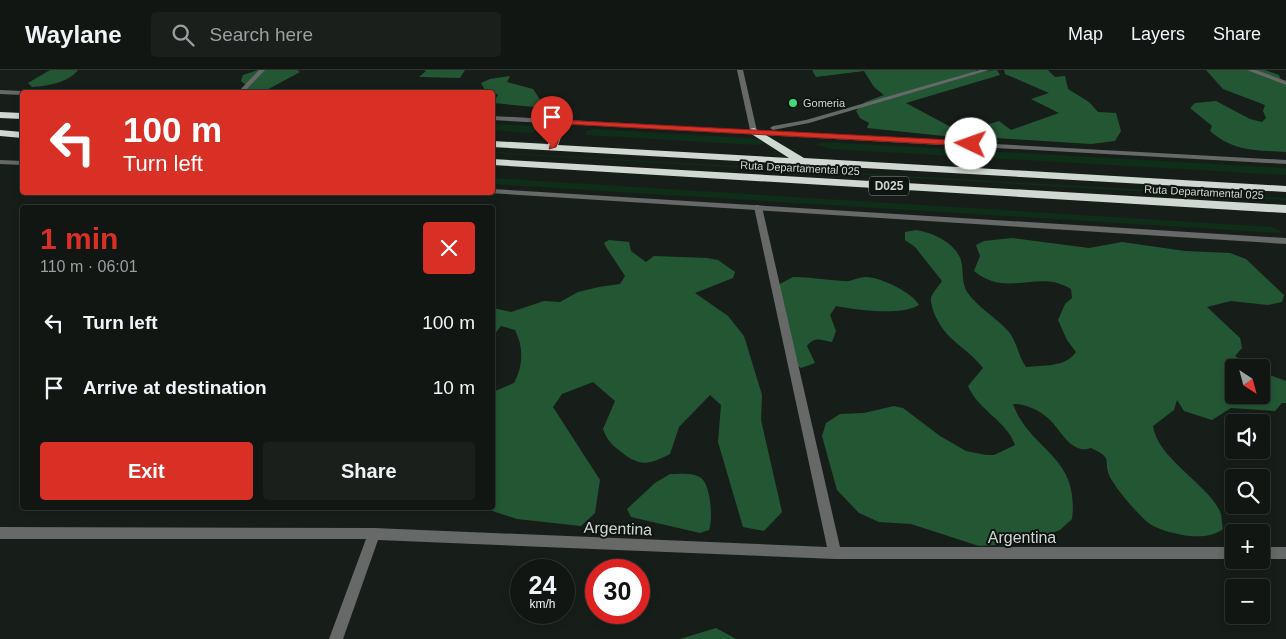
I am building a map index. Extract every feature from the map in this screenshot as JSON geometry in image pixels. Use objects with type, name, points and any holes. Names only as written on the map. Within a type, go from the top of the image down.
[{"type":"highway","points":[[0,115],[20,116]]},
{"type":"highway","points":[[552,147],[562,122]]},
{"type":"highway","points":[[754,131],[802,161]]},
{"type":"highway","points":[[0,134],[20,135]]},
{"type":"highway","name":"Ruta Departamental 025","points":[[495,144],[1286,189]]},
{"type":"highway","name":"Ruta Departamental 025","points":[[495,162],[1285,210]]},
{"type":"street","points":[[243,90],[262,70]]},
{"type":"street","points":[[740,70],[754,131]]},
{"type":"street","points":[[754,131],[807,122],[986,70]]},
{"type":"street","points":[[1250,70],[1286,83]]},
{"type":"street","points":[[0,92],[20,93]]},
{"type":"street","points":[[495,118],[754,131],[1286,162]]},
{"type":"street","points":[[0,162],[20,163]]},
{"type":"street","points":[[495,191],[1286,241]]},
{"type":"street","points":[[758,207],[835,553]]},
{"type":"street","name":"Argentina","points":[[0,533],[374,534],[835,553],[1225,553]]},
{"type":"street","points":[[336,639],[374,534]]},
{"type":"street","points":[[1270,553],[1286,553]]},
{"type":"green space","points":[[50,70],[78,70],[69,78],[57,83],[32,87],[28,83]]},
{"type":"green space","points":[[258,70],[297,70],[300,72],[267,90],[247,90],[247,86],[241,81],[243,75]]},
{"type":"green space","points":[[424,70],[465,70],[460,78],[419,77],[426,71]]},
{"type":"green space","points":[[812,70],[977,70],[975,72],[997,70],[1000,75],[906,103],[962,133],[999,121],[1011,130],[1059,113],[1031,99],[1049,93],[1005,74],[1004,70],[1048,70],[1055,77],[1065,76],[1068,89],[1089,102],[1098,112],[1116,113],[1121,131],[1115,141],[1091,144],[944,136],[867,128],[869,123],[860,118],[856,111],[865,102],[884,95],[874,87],[864,71],[816,77]]},
{"type":"green space","points":[[1206,70],[1265,70],[1279,75],[1282,82],[1286,83],[1286,152],[1246,149],[1228,143],[1210,131],[1212,126],[1190,108],[1195,103],[1216,101],[1250,119],[1262,122],[1266,118],[1263,111],[1265,105],[1223,89]]},
{"type":"green space","points":[[510,76],[507,82],[533,89],[543,104],[535,107],[495,103],[498,95],[495,90],[485,90],[481,83],[490,79]]},
{"type":"green space","points":[[495,124],[535,126],[539,129],[531,133],[495,130]]},
{"type":"green space","points":[[593,129],[759,139],[763,142],[758,145],[586,135],[586,131]]},
{"type":"green space","points":[[822,142],[1286,168],[1286,175],[832,149],[816,145]]},
{"type":"green space","points":[[495,152],[1286,198],[1286,200],[495,153]]},
{"type":"green space","points":[[495,178],[1271,227],[1279,230],[1281,233],[495,184]]},
{"type":"green space","points":[[916,230],[938,237],[951,245],[960,258],[965,289],[977,303],[1009,332],[1026,367],[1060,363],[1066,361],[1076,352],[1067,340],[1058,320],[1065,304],[1072,298],[1071,289],[1059,283],[1047,281],[999,283],[987,279],[974,271],[980,256],[976,245],[984,241],[1012,238],[1089,248],[1122,242],[1185,251],[1230,253],[1246,259],[1284,295],[1282,302],[1268,305],[1231,301],[1207,307],[1240,338],[1242,348],[1235,356],[1240,359],[1225,359],[1225,404],[1270,404],[1270,375],[1286,381],[1286,403],[1282,403],[1275,411],[1231,408],[1212,420],[1184,411],[1177,400],[1174,410],[1153,426],[1164,450],[1216,504],[1221,514],[1223,529],[1207,536],[1190,536],[1169,532],[1150,524],[1134,509],[1113,482],[1103,455],[1091,448],[1084,449],[1072,445],[1049,419],[1032,408],[1018,404],[1013,404],[1021,420],[1052,455],[1069,481],[1072,498],[1072,519],[1060,530],[1024,543],[979,546],[911,524],[879,522],[859,513],[837,490],[822,436],[826,423],[840,414],[864,413],[894,406],[903,408],[940,436],[966,451],[994,455],[1015,445],[1006,429],[979,402],[968,386],[983,368],[944,331],[939,323],[934,313],[931,298],[942,281],[915,247],[905,240],[905,232]]},
{"type":"green space","points":[[609,240],[629,242],[631,251],[646,262],[654,256],[707,258],[718,260],[735,272],[733,278],[695,293],[728,316],[744,336],[762,395],[761,420],[782,512],[764,531],[743,527],[718,442],[721,405],[710,395],[679,427],[670,454],[644,463],[627,456],[608,439],[603,429],[615,401],[593,382],[562,394],[553,407],[600,480],[595,513],[581,526],[517,519],[489,510],[495,510],[495,391],[514,383],[521,364],[520,343],[515,330],[501,326],[495,334],[495,308],[511,312],[544,301],[560,302],[578,292],[620,284],[625,276],[604,243]]},
{"type":"green space","points":[[793,277],[846,281],[863,277],[872,278],[887,282],[903,290],[919,305],[890,311],[836,306],[830,315],[836,331],[832,342],[812,341],[807,346],[815,363],[801,368],[795,364],[778,285]]},
{"type":"green space","points":[[670,474],[694,475],[701,478],[704,482],[710,503],[711,519],[709,530],[700,533],[631,517],[627,509],[655,483]]},
{"type":"green space","points":[[716,628],[736,639],[680,639]]},
{"type":"place","name":"Gomeria","points":[[793,103]]},
{"type":"route","points":[[552,147],[562,122],[971,144]]}]
